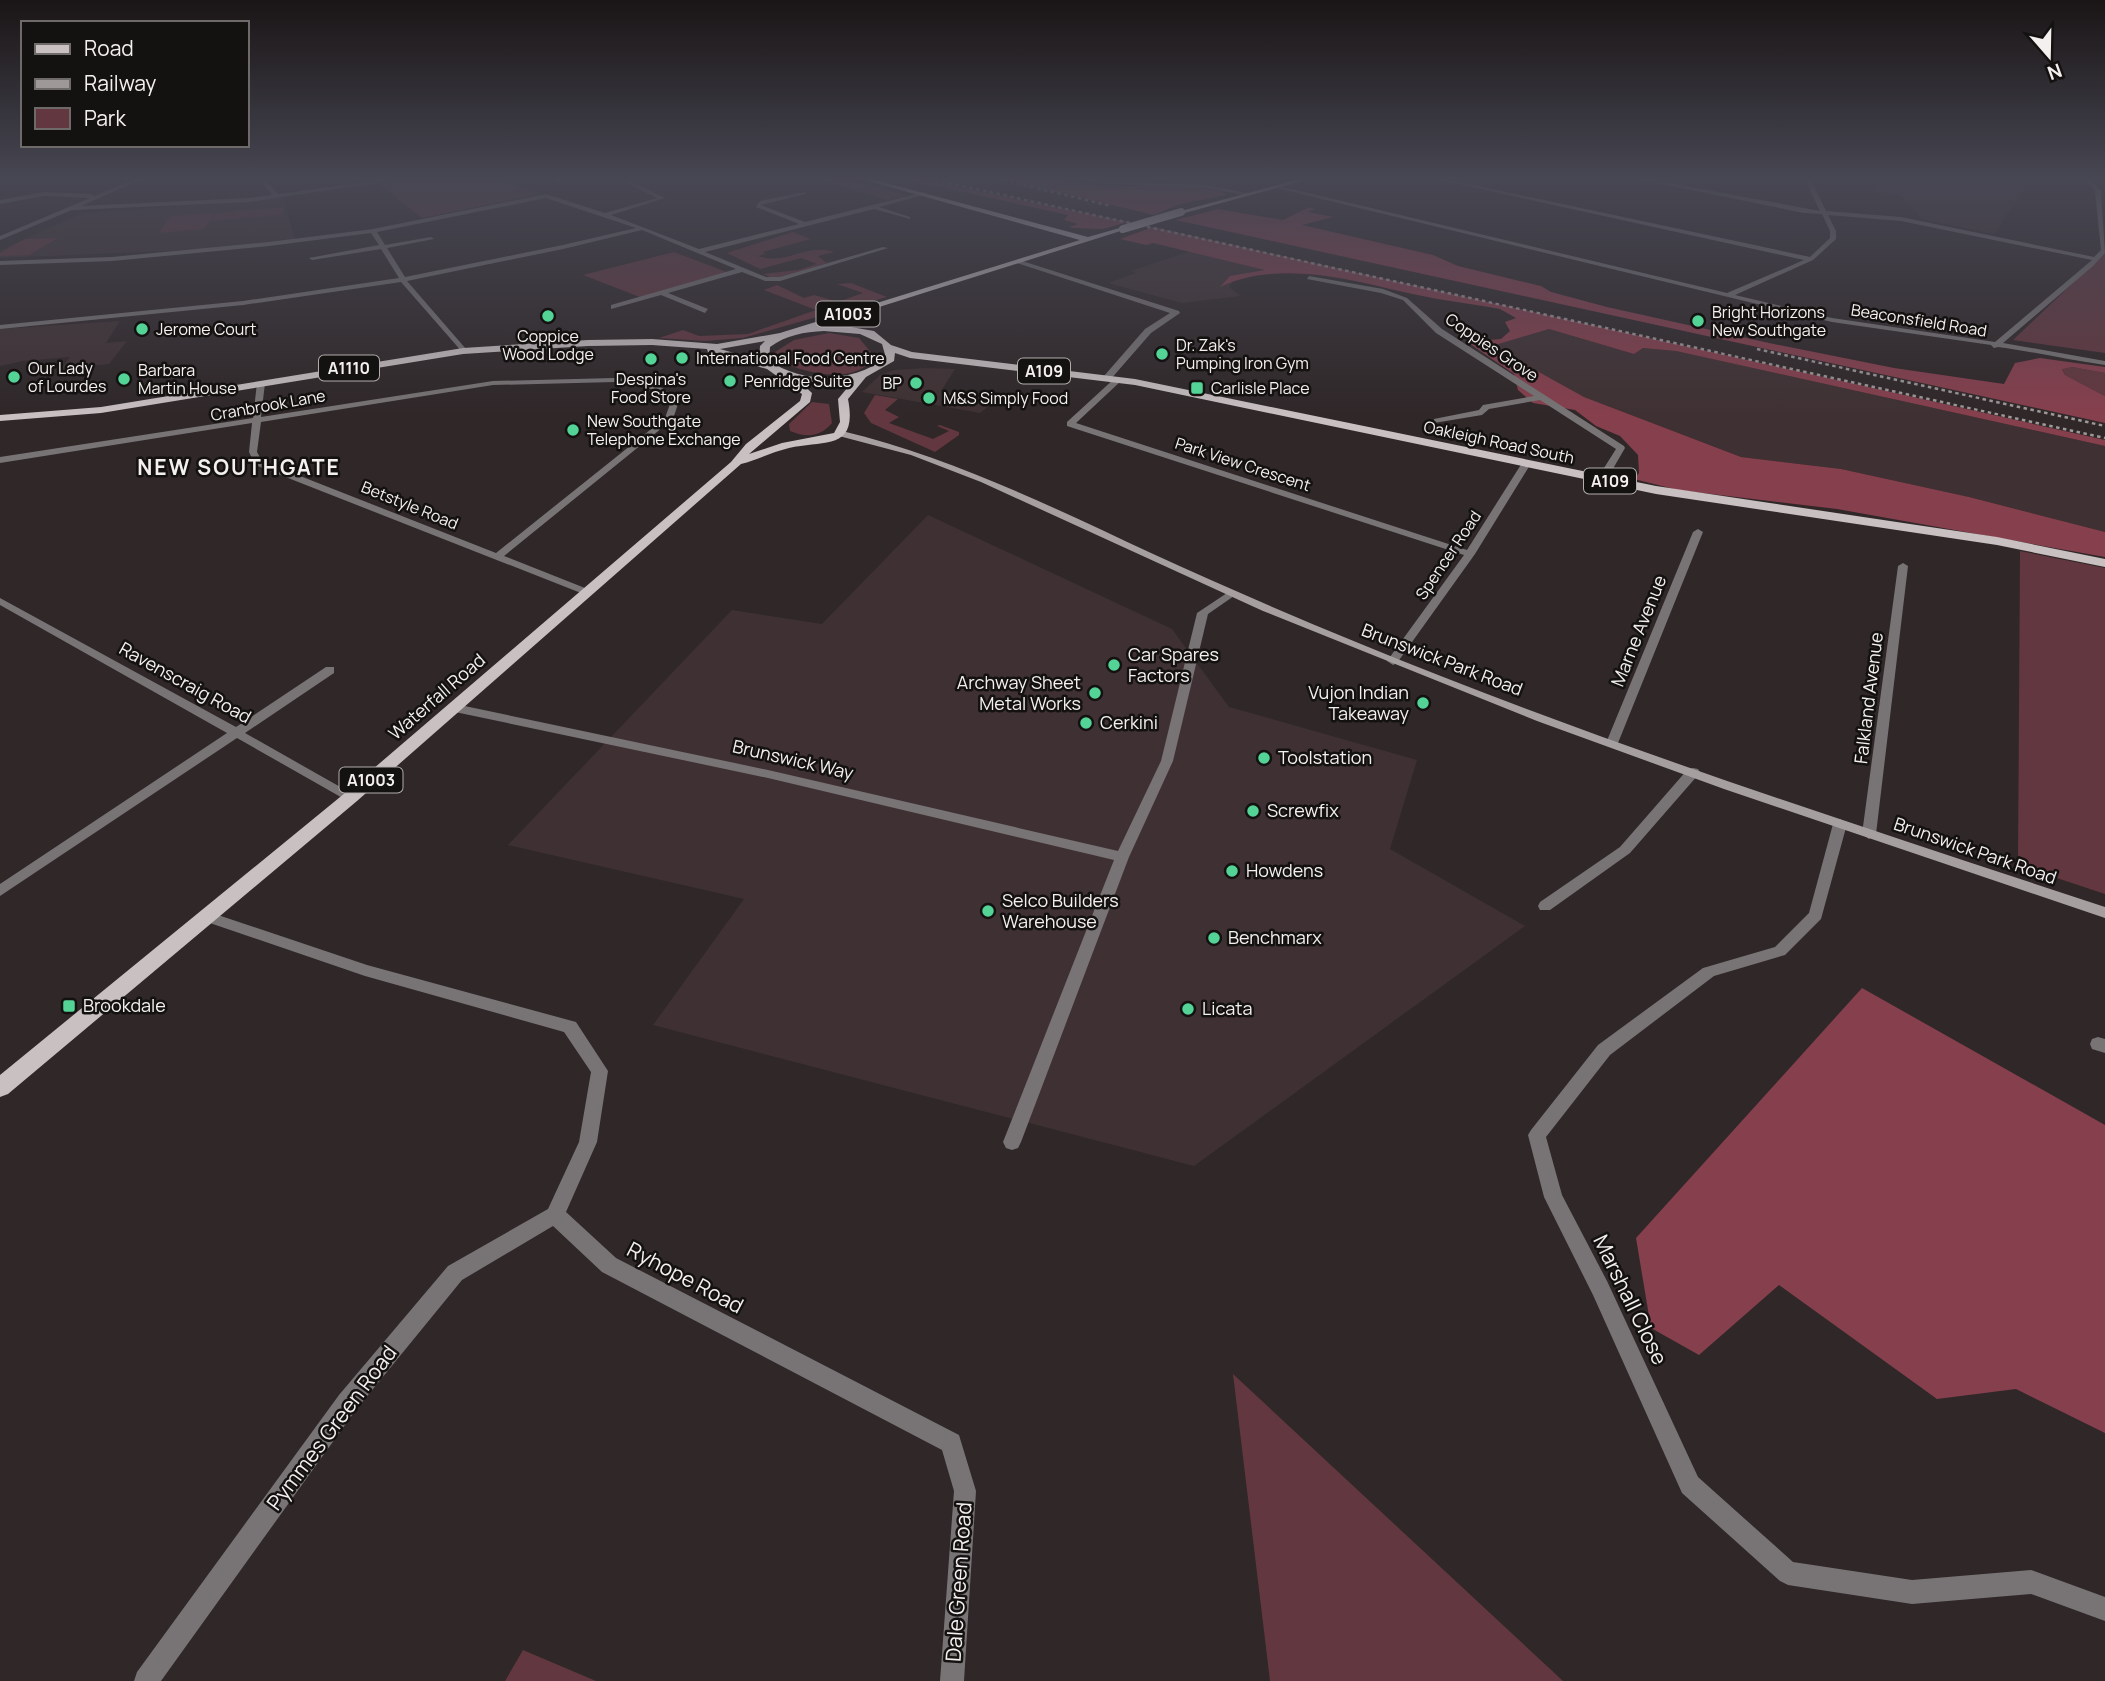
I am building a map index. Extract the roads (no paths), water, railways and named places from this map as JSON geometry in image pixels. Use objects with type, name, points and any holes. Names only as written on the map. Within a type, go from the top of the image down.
[{"type":"main road","name":"A1003","points":[[780,336],[900,301],[1028,258]]},
{"type":"main road","name":"A1003","points":[[784,374],[820,380],[863,376],[877,369],[891,359],[873,320],[900,301]]},
{"type":"main road","name":"A1003","points":[[798,330],[846,328],[867,332],[883,342]]},
{"type":"main road","name":"A1110","points":[[701,347],[730,346],[780,336]]},
{"type":"main road","points":[[769,366],[764,362],[763,351],[780,336]]},
{"type":"main road","name":"A1110","points":[[0,418],[91,411],[463,351],[589,342],[671,343],[701,347],[769,366]]},
{"type":"main road","name":"Oakleigh Road South","points":[[883,342],[910,355],[1112,379],[1290,413],[1602,480],[1997,541],[2105,563]]},
{"type":"main road","name":"Oakleigh Road South","points":[[877,369],[912,363],[969,364]]},
{"type":"main road","name":"A1003","points":[[735,464],[750,446],[808,397],[784,374],[769,366]]},
{"type":"main road","name":"A1003","points":[[735,464],[762,451],[832,439],[842,434],[846,422],[843,399],[863,376]]},
{"type":"main road","points":[[780,421],[778,429],[785,438],[809,442]]},
{"type":"main road","name":"Waterfall Road","points":[[0,1088],[351,797],[735,464]]},
{"type":"street","points":[[0,263],[117,258]]},
{"type":"street","points":[[391,258],[404,281],[463,351]]},
{"type":"street","points":[[0,327],[212,307],[404,281],[515,258]]},
{"type":"street","points":[[712,258],[772,280],[848,258]]},
{"type":"street","name":"Beaconsfield Road","points":[[1575,258],[1832,320],[2105,363]]},
{"type":"street","points":[[1728,295],[1811,259]]},
{"type":"street","points":[[1994,345],[2095,259]]},
{"type":"street","points":[[1019,261],[1176,313],[1148,331],[1112,379]]},
{"type":"street","points":[[614,307],[740,270]]},
{"type":"street","name":"Coppies Grove","points":[[1309,278],[1398,295],[1411,303],[1439,331],[1621,448],[1602,480]]},
{"type":"street","points":[[662,293],[705,311]]},
{"type":"street","name":"Park View Crescent","points":[[1112,379],[1070,424],[1470,554]]},
{"type":"street","name":"Cranbrook Lane","points":[[0,460],[257,422],[493,383],[614,380],[647,384],[666,392],[674,404],[669,419],[497,557]]},
{"type":"street","name":"Betstyle Road","points":[[261,383],[253,452],[258,463],[586,592]]},
{"type":"street","points":[[1437,421],[1482,412],[1486,407],[1542,397]]},
{"type":"street","name":"Brunswick Park Road","points":[[842,434],[877,441],[998,485],[1230,594],[1393,662],[1840,824],[2105,913]]},
{"type":"street","name":"Spencer Road","points":[[1393,662],[1470,554],[1525,465]]},
{"type":"street","name":"Marne Avenue","points":[[1612,743],[1698,532]]},
{"type":"street","name":"Falkland Avenue","points":[[1869,834],[1903,566]]},
{"type":"street","points":[[1012,1142],[1122,857],[1167,761],[1203,613],[1230,594]]},
{"type":"street","name":"Ravenscraig Road","points":[[0,601],[239,732],[351,797]]},
{"type":"street","points":[[0,891],[330,670]]},
{"type":"street","name":"Brunswick Way","points":[[455,708],[768,774],[1122,857]]},
{"type":"street","points":[[1545,906],[1625,850],[1693,772]]},
{"type":"street","name":"Marshall Close","points":[[1840,824],[1816,915],[1780,951],[1709,972],[1604,1050],[1537,1135],[1553,1197],[1600,1287],[1690,1485],[1788,1573],[1912,1592],[2031,1582],[2105,1609]]},
{"type":"street","points":[[206,916],[365,970],[570,1027],[600,1071],[588,1142],[555,1215]]},
{"type":"street","name":"Ryhope Road","points":[[555,1215],[609,1265],[951,1443]]},
{"type":"street","name":"Pymmes Green Road","points":[[146,1681],[347,1403],[455,1273],[555,1215]]},
{"type":"street","name":"Dale Green Road","points":[[951,1443],[965,1491],[952,1681]]},
{"type":"railway","points":[[1291,258],[2105,438]]},
{"type":"railway","points":[[1757,349],[2105,426]]},
{"type":"place","name":"Coppice Wood Lodge","points":[[548,316]]},
{"type":"place","name":"Bright Horizons New Southgate","points":[[1698,321]]},
{"type":"place","name":"Jerome Court","points":[[142,329]]},
{"type":"place","name":"Dr. Zak's Pumping Iron Gym","points":[[1162,354]]},
{"type":"place","name":"International Food Centre","points":[[682,358]]},
{"type":"place","name":"Despina's Food Store","points":[[651,359]]},
{"type":"place","name":"Our Lady of Lourdes","points":[[14,377]]},
{"type":"place","name":"Barbara Martin House","points":[[124,379]]},
{"type":"place","name":"Penridge Suite","points":[[730,381]]},
{"type":"place","name":"BP","points":[[916,383]]},
{"type":"place","name":"Carlisle Place","points":[[1197,388]]},
{"type":"place","name":"M&S Simply Food","points":[[929,398]]},
{"type":"place","name":"New Southgate Telephone Exchange","points":[[573,430]]},
{"type":"place","name":"Car Spares Factors","points":[[1114,665]]},
{"type":"place","name":"Archway Sheet Metal Works","points":[[1095,693]]},
{"type":"place","name":"Vujon Indian Takeaway","points":[[1423,703]]},
{"type":"place","name":"Cerkini","points":[[1086,723]]},
{"type":"place","name":"Toolstation","points":[[1264,758]]},
{"type":"place","name":"Screwfix","points":[[1253,811]]},
{"type":"place","name":"Howdens","points":[[1232,871]]},
{"type":"place","name":"Selco Builders Warehouse","points":[[988,911]]},
{"type":"place","name":"Benchmarx","points":[[1214,938]]},
{"type":"place","name":"Brookdale","points":[[69,1006]]},
{"type":"place","name":"Licata","points":[[1188,1009]]},
{"type":"district","name":"NEW SOUTHGATE","points":[[239,468]]}]
